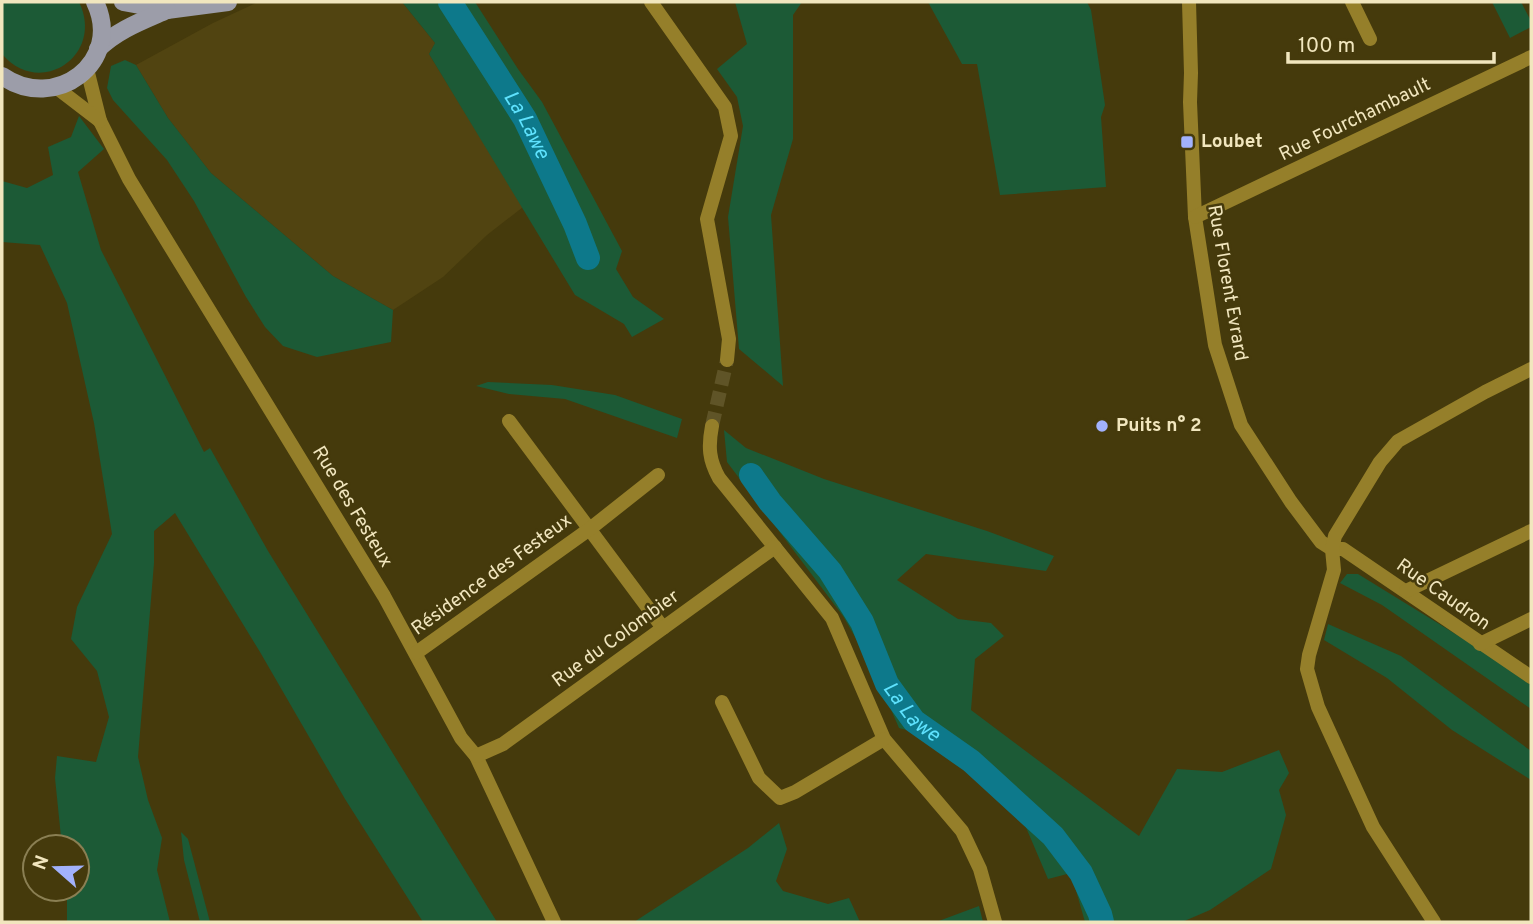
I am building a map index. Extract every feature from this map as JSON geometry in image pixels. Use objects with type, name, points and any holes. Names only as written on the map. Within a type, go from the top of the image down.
[{"type":"main road","points":[[5,81],[34,90],[57,88],[87,69],[98,49],[101,34],[101,19],[95,2]]},
{"type":"main road","points":[[123,2],[167,10]]},
{"type":"main road","points":[[98,49],[124,29],[167,10],[228,2]]},
{"type":"street","points":[[651,2],[725,107],[731,136],[708,219],[729,339],[727,360]]},
{"type":"street","name":"Rue Florent Evrard","points":[[1189,2],[1195,217],[1215,345],[1241,425],[1291,502],[1321,542],[1332,549]]},
{"type":"street","points":[[1352,2],[1370,39]]},
{"type":"street","name":"Rue Fourchambault","points":[[1195,217],[1531,57]]},
{"type":"street","name":"Rue des Festeux","points":[[87,69],[100,121],[129,179],[384,596],[461,738],[477,756],[554,922]]},
{"type":"street","name":"Rue des Festeux","points":[[57,88],[100,121]]},
{"type":"street","points":[[1434,922],[1373,827],[1318,707],[1307,669],[1334,570],[1332,549],[1335,536],[1380,462],[1398,441],[1531,369]]},
{"type":"street","name":"Résidence des Festeux","points":[[509,421],[663,628]]},
{"type":"street","points":[[712,426],[708,446],[712,465],[719,478],[832,618],[884,739],[962,831],[980,869],[995,922]]},
{"type":"street","name":"Résidence des Festeux","points":[[416,653],[591,528],[658,475]]},
{"type":"street","points":[[1406,591],[1531,531]]},
{"type":"street","name":"Rue du Colombier","points":[[477,756],[503,744],[775,547]]},
{"type":"street","name":"Rue Caudron","points":[[1332,549],[1343,549],[1480,645],[1531,677]]},
{"type":"street","points":[[1480,645],[1531,619]]},
{"type":"street","points":[[722,702],[759,778],[780,798],[795,792],[884,739]]},
{"type":"shaded area","points":[[258,2],[402,2],[435,43],[429,54],[523,207],[487,235],[443,277],[393,310],[333,276],[211,173],[168,118],[136,65]]},
{"type":"green space","points":[[2,2],[79,2],[85,21],[83,39],[76,54],[64,65],[50,71],[34,72],[17,67],[2,54]]},
{"type":"green space","points":[[402,2],[475,2],[542,102],[622,251],[616,269],[633,297],[664,319],[632,337],[624,324],[575,295],[429,54],[435,43]]},
{"type":"green space","points":[[735,2],[802,2],[793,15],[793,139],[771,215],[783,386],[739,349],[728,217],[743,126],[737,97],[717,69],[747,44]]},
{"type":"green space","points":[[928,2],[1087,2],[1091,10],[1105,105],[1101,117],[1106,187],[1000,195],[977,64],[962,64]]},
{"type":"green space","points":[[1492,2],[1521,2],[1531,21],[1531,27],[1510,38]]},
{"type":"green space","points":[[125,60],[136,65],[168,118],[211,173],[333,276],[393,310],[391,342],[317,357],[283,346],[265,327],[194,201],[167,160],[113,100],[107,88],[111,66]]},
{"type":"green space","points":[[79,116],[104,149],[78,172],[101,250],[204,452],[210,448],[268,551],[497,922],[423,922],[345,799],[175,513],[154,531],[154,563],[138,757],[148,800],[162,838],[157,870],[170,922],[67,922],[67,903],[91,903],[91,833],[61,833],[55,778],[57,756],[96,762],[109,717],[97,671],[71,639],[77,607],[112,534],[94,423],[67,303],[40,245],[2,242],[2,181],[27,188],[53,175],[48,147],[71,137]]},
{"type":"green space","points":[[488,382],[552,385],[615,395],[682,419],[677,438],[565,399],[509,394],[476,386]]},
{"type":"green space","points":[[724,430],[746,448],[824,479],[987,531],[1054,556],[1046,571],[926,554],[897,580],[958,619],[991,623],[1004,636],[975,659],[971,710],[1139,836],[1177,769],[1222,772],[1279,750],[1289,773],[1279,790],[1286,815],[1271,869],[1210,910],[1182,922],[1085,922],[1071,873],[1048,879],[1022,818],[968,746],[899,728],[873,668],[843,616],[727,462]]},
{"type":"green space","points":[[1347,574],[1358,574],[1475,646],[1531,685],[1531,709],[1382,605],[1340,583]]},
{"type":"green space","points":[[1328,624],[1401,656],[1531,751],[1531,780],[1452,730],[1387,678],[1324,640]]},
{"type":"green space","points":[[779,823],[787,849],[776,881],[783,891],[828,904],[849,898],[860,922],[634,922],[748,848]]},
{"type":"green space","points":[[181,832],[188,839],[210,922],[200,922],[184,860]]},
{"type":"green space","points":[[979,906],[983,922],[936,922]]},
{"type":"waterway","name":"La Lawe","points":[[450,2],[525,119],[575,224],[588,258]]},
{"type":"waterway","name":"La Lawe","points":[[751,475],[770,502],[830,571],[862,622],[887,684],[914,721],[971,761],[1053,836],[1081,873],[1102,922]]},
{"type":"tunnel","points":[[712,426],[727,360]]},
{"type":"place","name":"Loubet","points":[[1187,142]]},
{"type":"place","name":"Puits n° 2","points":[[1102,426]]}]
